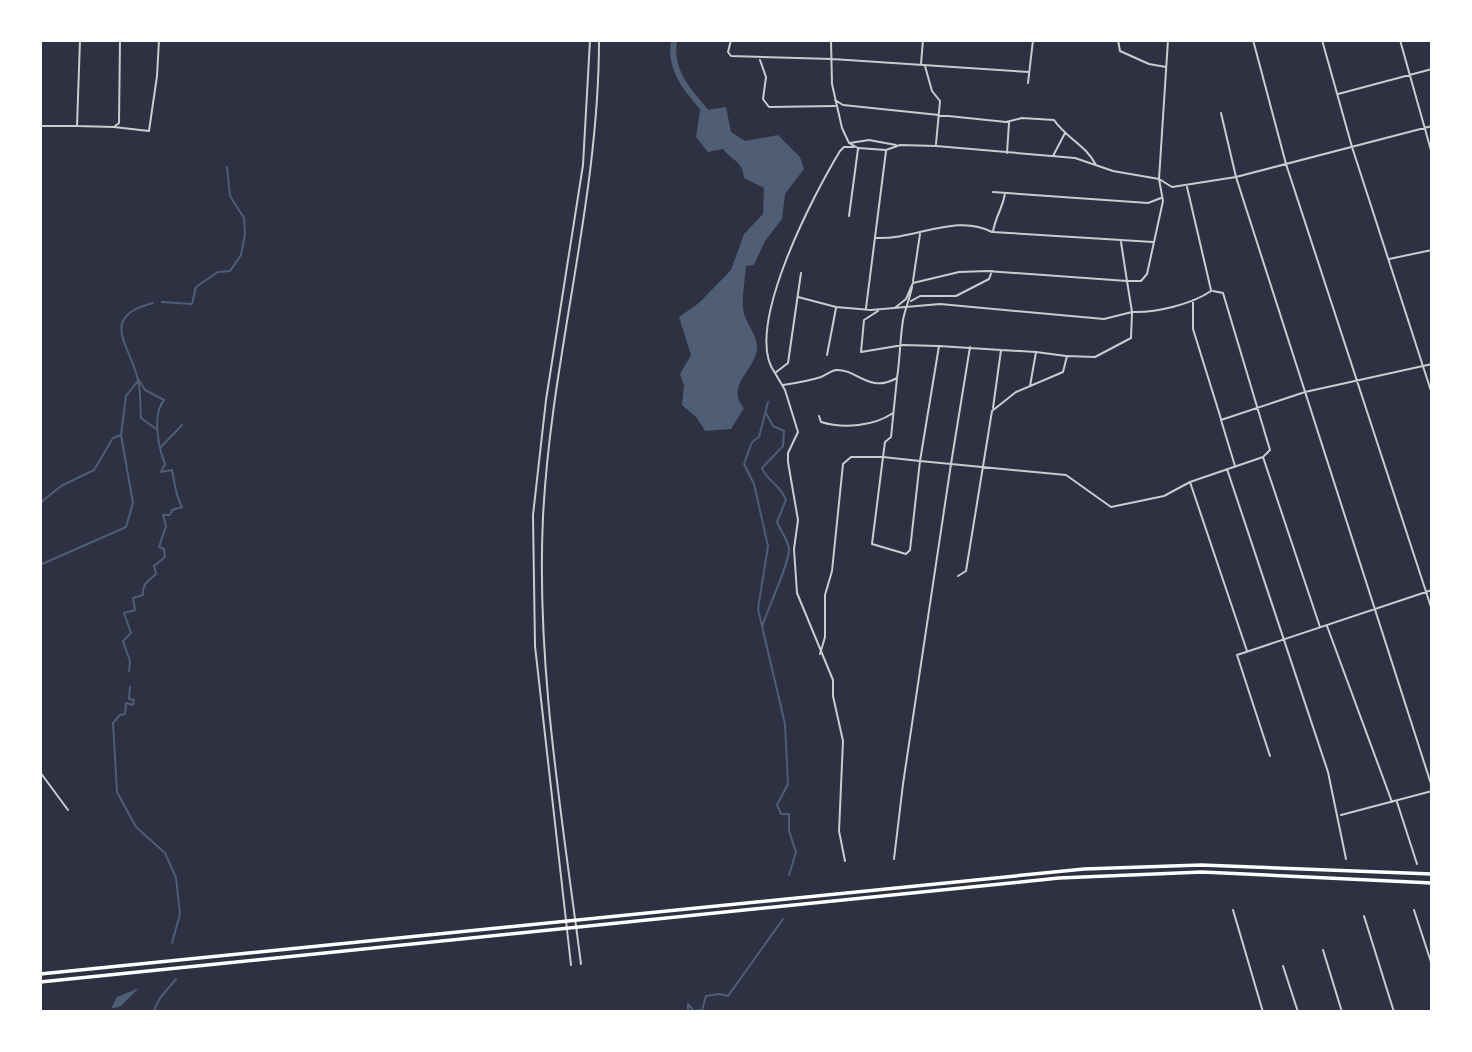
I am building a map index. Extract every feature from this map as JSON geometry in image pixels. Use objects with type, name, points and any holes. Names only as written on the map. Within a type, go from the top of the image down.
[{"type":"highway","points":[[40,974],[1023,874],[1153,865],[1432,874]]},
{"type":"highway","points":[[40,982],[1059,878],[1160,873],[1253,873],[1432,883]]},
{"type":"street","points":[[77,126],[80,40]]},
{"type":"street","points":[[114,127],[119,123],[120,40]]},
{"type":"street","points":[[40,126],[114,127],[149,131],[159,40]]},
{"type":"street","points":[[571,965],[535,646],[533,515],[545,400],[583,165],[590,40]]},
{"type":"street","points":[[581,964],[543,648],[543,515],[555,391],[592,164],[599,40]]},
{"type":"street","points":[[731,40],[728,51],[731,56],[832,59],[1029,72]]},
{"type":"street","points":[[831,40],[836,106],[849,143],[858,148]]},
{"type":"street","points":[[923,40],[923,65],[932,90],[940,101],[936,146]]},
{"type":"street","points":[[1028,83],[1033,40]]},
{"type":"street","points":[[1118,40],[1120,51],[1149,64],[1167,67]]},
{"type":"street","points":[[913,283],[959,272],[992,271],[1141,281],[1147,274],[1162,198],[1159,179],[1168,40]]},
{"type":"street","points":[[1253,40],[1286,164],[1432,610]]},
{"type":"street","points":[[1327,40],[1322,41],[1352,147],[1432,394]]},
{"type":"street","points":[[1400,40],[1432,154]]},
{"type":"street","points":[[759,57],[766,77],[763,99],[769,107],[836,106]]},
{"type":"street","points":[[1337,94],[1432,69]]},
{"type":"street","points":[[835,100],[843,105],[1009,121],[1022,118],[1054,120],[1065,133],[1090,151],[1096,166]]},
{"type":"street","points":[[1221,113],[1236,177],[1432,787]]},
{"type":"street","points":[[1007,154],[1009,121]]},
{"type":"street","points":[[849,143],[869,140],[900,145],[1075,158],[1096,166],[1159,179],[1172,187],[1236,177],[1432,127]]},
{"type":"street","points":[[1052,156],[1065,133]]},
{"type":"street","points":[[845,861],[839,831],[843,740],[832,696],[833,680],[797,593],[794,549],[798,520],[788,462],[798,432],[783,386],[766,359],[765,332],[788,251],[840,151],[849,146],[886,150],[900,145]]},
{"type":"street","points":[[849,216],[858,148]]},
{"type":"street","points":[[866,309],[886,150]]},
{"type":"street","points":[[1187,186],[1212,291]]},
{"type":"street","points":[[993,192],[1149,204],[1162,198]]},
{"type":"street","points":[[993,232],[995,218],[1003,205],[1005,193]]},
{"type":"street","points":[[876,238],[920,234],[961,223],[979,225],[993,232],[1154,242]]},
{"type":"street","points":[[920,234],[909,307],[903,317],[903,345],[891,437],[886,442],[872,544],[906,554],[915,524],[914,509],[920,461],[939,346]]},
{"type":"street","points":[[882,309],[864,320],[861,352],[903,345],[970,347],[1095,357],[1131,338],[1132,312],[1121,242]]},
{"type":"street","points":[[1388,259],[1432,250]]},
{"type":"street","points":[[910,301],[920,296],[956,296],[989,279],[992,271]]},
{"type":"street","points":[[775,373],[789,363],[802,273]]},
{"type":"street","points":[[895,308],[906,299],[913,283]]},
{"type":"street","points":[[799,297],[836,307],[882,309],[940,304],[1104,319],[1132,312],[1143,313],[1193,300],[1212,291],[1223,293],[1270,450],[1263,457],[1190,482],[1164,496],[1111,507],[1066,475],[884,457],[851,457],[843,464],[832,571],[825,594],[825,637],[820,654]]},
{"type":"street","points":[[1193,300],[1193,329],[1235,466]]},
{"type":"street","points":[[827,355],[836,307]]},
{"type":"street","points":[[894,859],[903,784],[970,347]]},
{"type":"street","points":[[958,576],[966,571],[1001,350]]},
{"type":"street","points":[[1029,387],[1036,352]]},
{"type":"street","points":[[992,411],[1016,392],[1062,372],[1067,356]]},
{"type":"street","points":[[1221,420],[1305,392],[1432,363]]},
{"type":"street","points":[[783,386],[821,377],[834,370],[849,372],[863,382],[889,383],[897,378]]},
{"type":"street","points":[[819,416],[821,422],[835,426],[880,422],[894,412]]},
{"type":"street","points":[[1263,457],[1320,627]]},
{"type":"street","points":[[1227,469],[1328,772],[1346,859]]},
{"type":"street","points":[[1190,482],[1247,652]]},
{"type":"street","points":[[1270,756],[1237,655],[1432,590]]},
{"type":"street","points":[[1327,625],[1392,802]]},
{"type":"street","points":[[40,772],[68,810]]},
{"type":"street","points":[[1339,815],[1432,792]]},
{"type":"street","points":[[1397,801],[1417,864]]},
{"type":"street","points":[[559,864],[568,863]]},
{"type":"street","points":[[1414,909],[1432,965]]},
{"type":"street","points":[[1233,910],[1263,1012]]},
{"type":"street","points":[[1364,916],[1394,1012]]},
{"type":"street","points":[[1324,950],[1342,1012]]},
{"type":"street","points":[[1283,966],[1298,1012]]},
{"type":"water","points":[[726,107],[731,132],[745,141],[778,135],[800,157],[804,169],[785,194],[782,219],[765,241],[754,265],[746,266],[743,309],[756,340],[757,350],[739,386],[739,400],[744,408],[731,429],[705,431],[697,418],[682,405],[684,385],[680,374],[691,355],[679,317],[699,303],[731,270],[744,234],[763,214],[764,188],[744,178],[739,164],[723,149],[708,152],[696,137],[700,111]]},
{"type":"water","points":[[139,988],[121,1006],[111,1009],[117,997]]},
{"type":"waterway","points":[[674,40],[677,72],[708,114]]},
{"type":"waterway","points":[[162,302],[192,304],[196,287],[218,272],[230,271],[241,255],[245,234],[244,218],[230,196],[227,167]]},
{"type":"waterway","points":[[153,303],[126,316],[122,334],[138,380],[141,418],[156,429]]},
{"type":"waterway","points":[[129,671],[130,661],[123,641],[131,633],[124,613],[135,610],[133,598],[143,595],[145,585],[156,574],[154,566],[165,557],[164,549],[159,547],[166,526],[163,515],[170,515],[172,510],[182,507],[172,470],[161,472],[165,464],[158,440],[157,422],[164,400],[145,390],[138,379]]},
{"type":"waterway","points":[[40,503],[61,486],[94,470],[113,438],[121,435],[126,396],[137,382]]},
{"type":"waterway","points":[[768,402],[759,437],[752,442],[744,464],[754,484],[768,546],[758,609],[785,724],[788,784],[777,805],[781,814],[789,814],[789,831],[796,852],[789,875]]},
{"type":"waterway","points":[[762,627],[789,554],[789,548],[777,522],[786,500],[762,468],[783,446],[784,431],[773,426],[766,413]]},
{"type":"waterway","points":[[160,448],[182,425]]},
{"type":"waterway","points":[[40,565],[126,527],[133,503],[121,435]]},
{"type":"waterway","points":[[130,687],[129,699],[134,700],[133,705],[126,703],[125,714],[120,715],[113,723],[117,792],[136,827],[165,853],[176,878],[180,914],[172,943]]},
{"type":"waterway","points":[[688,1012],[688,1004],[694,1011],[702,1010],[706,996],[728,996],[783,919]]},
{"type":"waterway","points":[[153,1012],[160,998],[176,979]]}]
